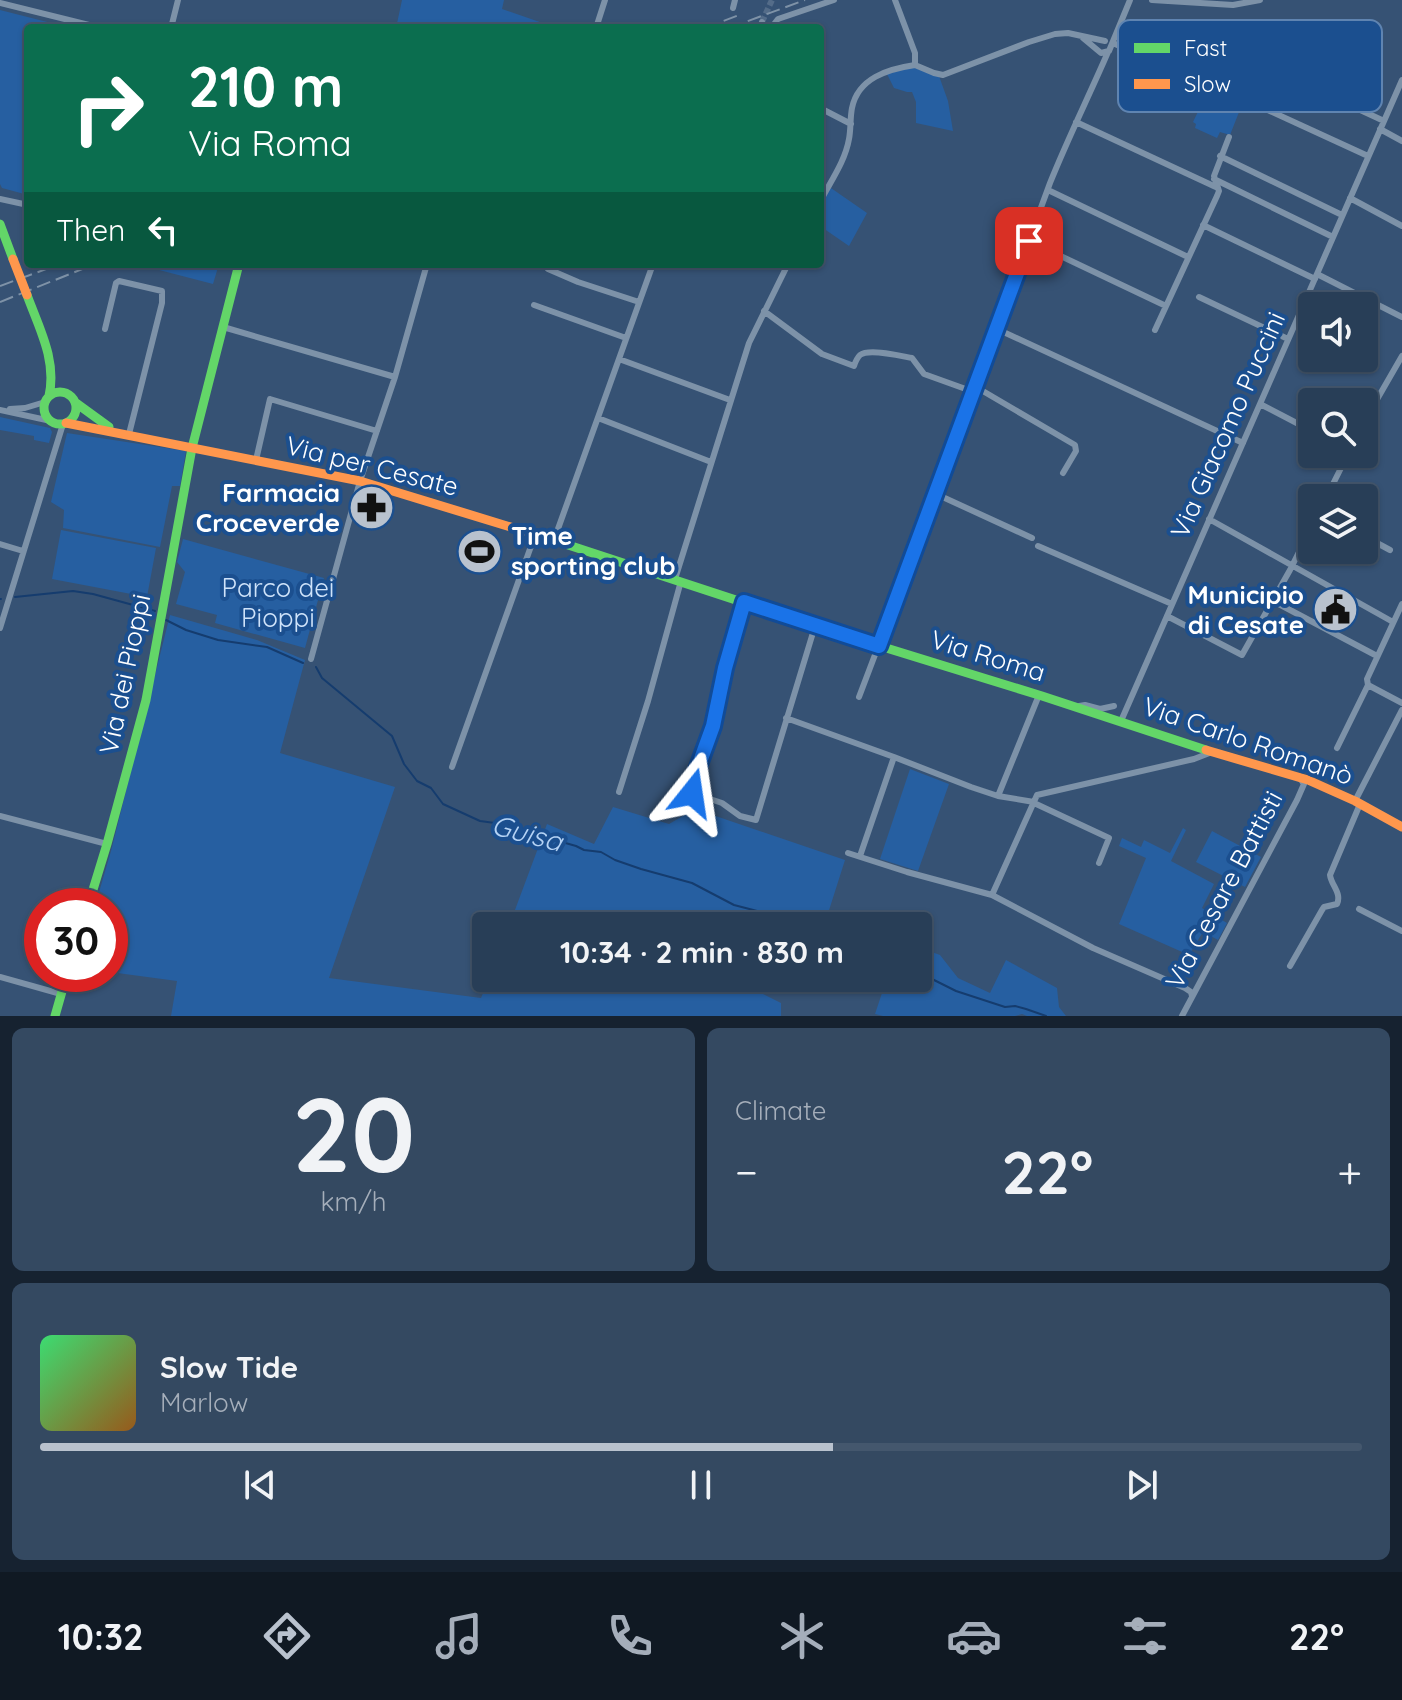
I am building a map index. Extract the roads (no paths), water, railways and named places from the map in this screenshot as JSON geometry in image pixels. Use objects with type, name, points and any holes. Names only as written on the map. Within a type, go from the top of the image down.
[{"type":"street","points":[[172,24],[178,0]]},
{"type":"street","points":[[597,24],[605,0]]},
{"type":"street","points":[[774,24],[778,19],[834,0]]},
{"type":"street","points":[[895,0],[915,53],[915,65]]},
{"type":"street","points":[[1120,20],[1130,0]]},
{"type":"street","points":[[1152,0],[1233,5],[1260,0]]},
{"type":"street","points":[[0,3],[85,24]]},
{"type":"street","points":[[859,697],[1067,140],[1103,64],[1103,51],[1118,25]]},
{"type":"street","points":[[824,194],[849,140],[854,101],[862,86],[883,73],[915,65],[943,75],[1061,33],[1118,43]]},
{"type":"street","points":[[1080,36],[1103,51]]},
{"type":"street","name":"Via Giacomo Puccini","points":[[1121,721],[1380,129],[1398,98],[1402,80]]},
{"type":"street","points":[[824,110],[851,124]]},
{"type":"street","points":[[1272,112],[1368,156]]},
{"type":"street","points":[[1365,112],[1384,121]]},
{"type":"street","points":[[1076,122],[1218,188]]},
{"type":"street","points":[[1380,129],[1402,141]]},
{"type":"street","points":[[1155,330],[1218,194],[1214,179],[1229,137]]},
{"type":"street","points":[[1220,156],[1342,215]]},
{"type":"street","points":[[1214,179],[1333,237]]},
{"type":"street","points":[[1048,190],[1188,257]]},
{"type":"street","points":[[0,197],[24,204]]},
{"type":"street","points":[[1350,198],[1402,226]]},
{"type":"street","points":[[1203,225],[1402,317]]},
{"type":"street","points":[[1,228],[48,355],[54,379],[45,413],[51,421]]},
{"type":"street","points":[[1029,241],[1166,306]]},
{"type":"street","name":"Via dei Pioppi","points":[[94,888],[152,670],[192,448],[238,268]]},
{"type":"street","points":[[311,659],[360,481],[395,377],[426,268]]},
{"type":"street","points":[[554,540],[652,268]]},
{"type":"street","points":[[619,792],[648,701],[678,580],[730,400],[749,343],[786,268]]},
{"type":"street","points":[[548,269],[639,302]]},
{"type":"street","points":[[105,329],[119,281],[162,291],[162,303],[129,434]]},
{"type":"street","points":[[1199,297],[1288,339]]},
{"type":"street","points":[[534,305],[626,338]]},
{"type":"street","points":[[764,311],[822,354],[843,362],[854,366],[862,353],[872,352],[912,358],[924,374],[975,390],[1075,445],[1076,451],[1063,473]]},
{"type":"street","points":[[223,327],[395,377]]},
{"type":"street","points":[[997,329],[1243,443]]},
{"type":"street","points":[[0,409],[64,423],[74,417],[75,402],[67,394],[48,355]]},
{"type":"street","points":[[1378,398],[1402,356]]},
{"type":"street","points":[[619,359],[730,400]]},
{"type":"street","points":[[0,409],[25,408],[58,392],[67,394]]},
{"type":"street","points":[[256,460],[270,399],[377,431]]},
{"type":"street","name":"Via per Cesate","points":[[75,402],[115,431]]},
{"type":"street","points":[[1260,404],[1298,424]]},
{"type":"street","points":[[598,418],[711,462]]},
{"type":"street","points":[[0,628],[64,423]]},
{"type":"street","name":"Via per Cesate","points":[[64,423],[360,481],[614,559]]},
{"type":"street","points":[[936,494],[1032,538]]},
{"type":"street","points":[[1209,519],[1393,622]]},
{"type":"street","points":[[452,767],[535,535]]},
{"type":"street","points":[[0,544],[23,551]]},
{"type":"street","points":[[1378,544],[1390,550]]},
{"type":"street","points":[[1038,546],[1172,604]]},
{"type":"street","points":[[1167,616],[1242,655],[1298,555]]},
{"type":"street","name":"Via Roma","points":[[614,559],[815,626],[1121,721]]},
{"type":"street","points":[[1273,601],[1377,656]]},
{"type":"street","points":[[744,602],[725,668],[713,726],[693,781],[692,793],[722,803],[740,816],[756,820],[815,626]]},
{"type":"street","points":[[1337,748],[1402,604]]},
{"type":"street","points":[[884,631],[891,650]]},
{"type":"street","points":[[1368,685],[1402,703]]},
{"type":"street","points":[[998,796],[1039,695]]},
{"type":"street","points":[[1077,707],[1085,705],[1100,709],[1130,699]]},
{"type":"street","points":[[1103,716],[1114,706]]},
{"type":"street","points":[[1290,966],[1324,907],[1337,904],[1339,895],[1330,875],[1366,779],[1402,710]]},
{"type":"street","points":[[786,718],[950,780],[998,796],[1034,803],[1109,838],[1099,863]]},
{"type":"street","name":"Via Carlo Romanò","points":[[1121,721],[1305,781],[1358,802],[1402,827]]},
{"type":"street","points":[[992,895],[1035,796],[1194,759],[1212,752]]},
{"type":"street","points":[[860,856],[894,757]]},
{"type":"street","name":"Via Cesare Battisti","points":[[1182,1016],[1305,781]]},
{"type":"street","points":[[0,816],[107,844]]},
{"type":"street","points":[[848,853],[992,895],[1093,948],[1185,988],[1192,996]]},
{"type":"street","points":[[1359,909],[1402,931]]},
{"type":"street","points":[[0,977],[61,994],[55,1016]]},
{"type":"waterway","name":"Guisa","points":[[15,597],[73,591],[155,611]]},
{"type":"waterway","name":"Guisa","points":[[166,620],[218,640],[267,647],[303,663]]},
{"type":"waterway","name":"Guisa","points":[[316,667],[322,678],[392,736],[404,764],[417,781],[431,788],[443,804],[480,821],[510,825],[584,850],[601,852],[641,869],[692,883],[734,905],[761,912]]},
{"type":"waterway","name":"Guisa","points":[[932,979],[956,991],[1005,1007],[1015,1006],[1046,1016]]},
{"type":"tunnel","points":[[762,22],[772,0]]},
{"type":"railway","points":[[740,24],[805,0]]},
{"type":"railway","points":[[715,24],[739,15]]},
{"type":"railway","points":[[0,286],[49,268]]},
{"type":"railway","points":[[0,302],[85,268]]},
{"type":"place","name":"Farmacia Croceverde","points":[[371,508]]},
{"type":"place","name":"Time sporting club","points":[[480,551]]},
{"type":"place","name":"Municipio di Cesate","points":[[1335,610]]},
{"type":"park label","name":"Parco dei Pioppi","points":[[278,603]]}]
